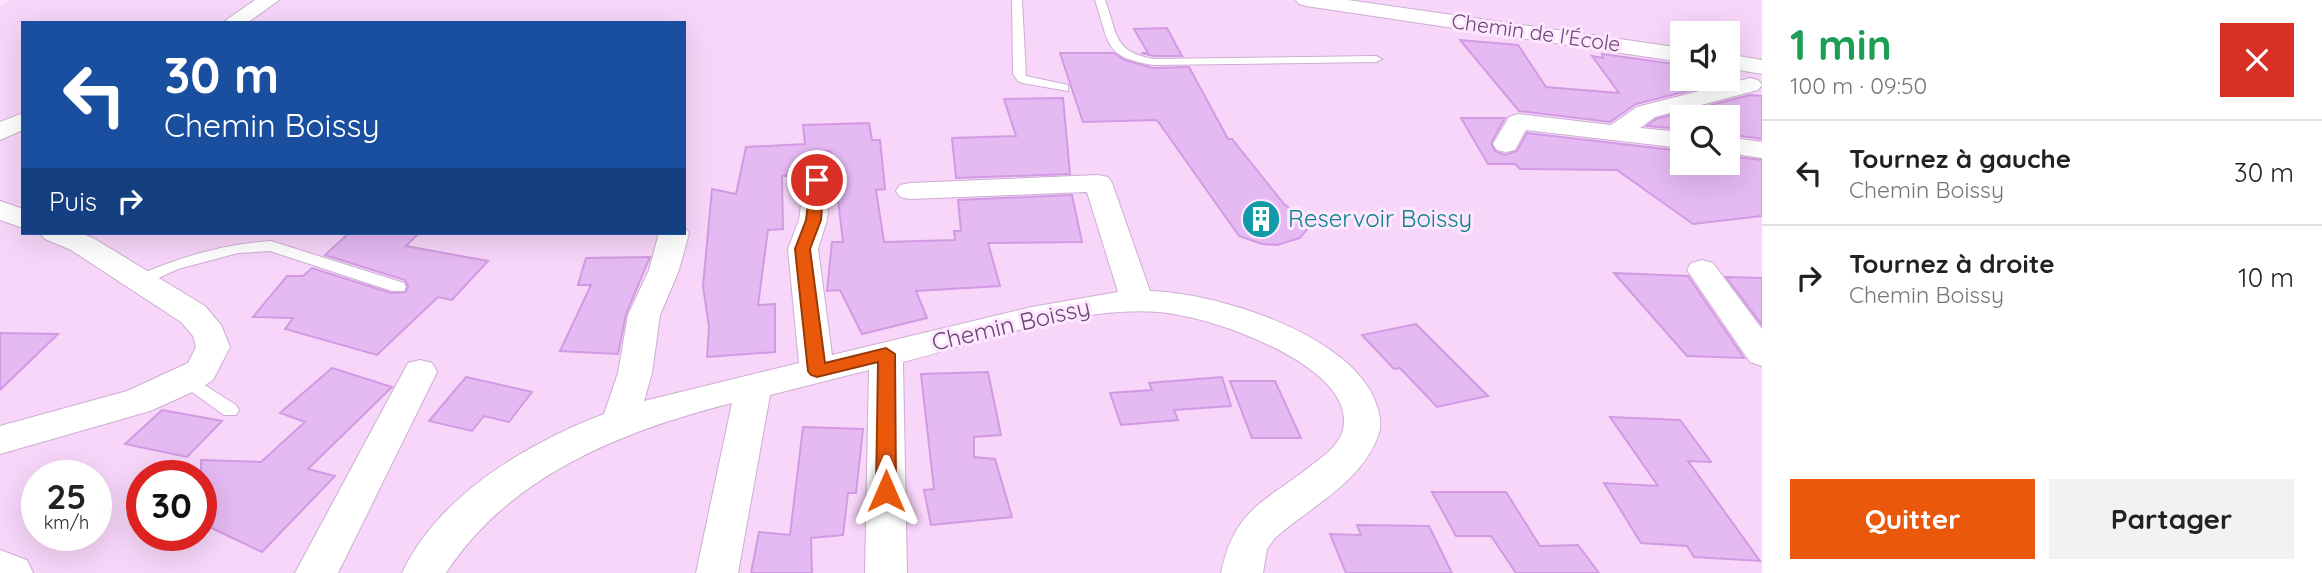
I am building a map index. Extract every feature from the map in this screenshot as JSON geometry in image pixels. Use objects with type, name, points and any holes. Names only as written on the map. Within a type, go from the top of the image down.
[{"type":"street","points":[[235,21],[269,0]]},
{"type":"street","name":"Chemin de l'École","points":[[1306,0],[1670,53]]},
{"type":"street","points":[[1740,69],[1758,81]]},
{"type":"street","points":[[1740,77],[1758,81]]},
{"type":"street","points":[[1615,133],[1646,112],[1758,81]]},
{"type":"street","points":[[0,132],[21,121]]},
{"type":"street","points":[[1506,144],[1518,122],[1670,139]]},
{"type":"street","points":[[1740,147],[1762,150]]},
{"type":"street","points":[[817,371],[803,249],[813,220],[820,160]]},
{"type":"street","points":[[910,191],[1098,183],[1137,301]]},
{"type":"street","points":[[0,210],[21,218]]},
{"type":"street","points":[[0,440],[137,402],[201,371],[213,347],[209,333],[193,314],[82,244],[60,235]]},
{"type":"street","points":[[620,422],[635,373],[644,315],[664,270],[673,235]]},
{"type":"street","points":[[1702,270],[1762,354]]},
{"type":"street","name":"Chemin Boissy","points":[[423,573],[450,534],[502,487],[558,451],[620,422],[754,385],[886,354],[1057,314],[1137,301],[1168,302],[1198,308],[1233,318],[1283,340],[1332,367],[1345,380],[1358,402],[1363,427],[1352,449],[1335,470],[1267,520],[1250,542],[1242,573]]},
{"type":"street","points":[[886,354],[886,573]]},
{"type":"street","points":[[316,573],[420,372]]},
{"type":"street","points":[[717,573],[754,385]]},
{"type":"street","points":[[0,568],[12,573]]},
{"type":"lane","points":[[1017,0],[1019,74],[1029,83],[1063,88]]},
{"type":"lane","points":[[1100,0],[1118,50],[1131,58],[1154,62],[1376,59]]},
{"type":"lane","points":[[141,281],[173,266],[224,252],[271,246],[398,287]]},
{"type":"lane","points":[[187,380],[230,410]]},
{"type":"shaded area","points":[[10,0],[1762,0],[1762,573],[0,573],[0,8]]},
{"type":"building","points":[[1167,28],[1182,56],[1141,53],[1148,53],[1134,29]]},
{"type":"building","points":[[1460,40],[1518,45],[1546,87],[1619,93],[1592,56],[1603,58],[1602,54],[1670,63],[1670,91],[1688,91],[1636,104],[1610,122],[1519,111]]},
{"type":"building","points":[[1060,53],[1114,53],[1125,60],[1153,68],[1189,67],[1228,139],[1232,139],[1284,204],[1299,215],[1308,228],[1300,238],[1277,245],[1262,244],[1239,236],[1157,120],[1083,122]]},
{"type":"building","points":[[1750,95],[1762,96],[1762,139],[1740,136],[1740,105],[1711,105]]},
{"type":"building","points":[[1063,98],[1070,174],[956,178],[952,138],[1016,136],[1004,99]]},
{"type":"building","points":[[1670,115],[1670,128],[1647,126],[1656,119]]},
{"type":"building","points":[[1461,118],[1505,118],[1491,143],[1495,151],[1505,155],[1517,151],[1527,133],[1670,150],[1670,175],[1740,175],[1740,157],[1762,160],[1762,216],[1693,224],[1617,170],[1520,169],[1515,164],[1488,164]]},
{"type":"building","points":[[869,123],[872,140],[880,140],[885,189],[876,190],[884,242],[955,240],[954,231],[961,231],[958,200],[1072,195],[1082,242],[988,243],[1000,286],[916,291],[927,318],[862,334],[840,290],[827,291],[832,242],[843,242],[837,191],[839,172],[834,173],[835,159],[830,151],[810,151],[804,160],[802,175],[782,176],[783,229],[768,230],[758,305],[775,304],[775,352],[707,357],[709,327],[703,286],[712,189],[736,194],[746,147],[805,144],[803,125]]},
{"type":"building","points":[[347,235],[417,235],[406,246],[488,261],[452,300],[438,297],[377,355],[285,329],[293,318],[253,317],[287,276],[303,276],[312,268],[391,293],[406,292],[408,286],[405,280],[325,255]]},
{"type":"building","points":[[650,257],[626,314],[618,354],[560,351],[591,285],[578,285],[586,258]]},
{"type":"building","points":[[1614,273],[1688,276],[1744,358],[1687,356]]},
{"type":"building","points":[[1726,277],[1762,278],[1762,325]]},
{"type":"building","points":[[1416,324],[1488,396],[1437,407],[1400,368],[1394,369],[1362,335]]},
{"type":"building","points":[[0,333],[58,334],[0,390]]},
{"type":"building","points":[[332,368],[392,387],[308,469],[335,476],[262,552],[217,531],[217,461],[261,462],[305,422],[280,413]]},
{"type":"building","points":[[988,372],[1001,435],[974,437],[974,457],[995,459],[1012,517],[931,525],[924,490],[934,489],[921,374]]},
{"type":"building","points":[[466,377],[532,392],[509,422],[484,416],[472,431],[429,421]]},
{"type":"building","points":[[1222,377],[1231,406],[1174,410],[1178,420],[1121,425],[1110,393],[1152,390],[1149,383]]},
{"type":"building","points":[[1230,381],[1275,381],[1301,438],[1252,438]]},
{"type":"building","points":[[162,410],[222,421],[187,457],[125,444]]},
{"type":"building","points":[[1610,417],[1680,420],[1711,462],[1688,461],[1760,561],[1694,557],[1687,546],[1641,543],[1604,483],[1658,486]]},
{"type":"building","points":[[803,427],[863,429],[856,493],[848,493],[843,535],[811,538],[812,573],[751,573],[759,532],[790,535]]},
{"type":"building","points":[[1432,492],[1506,492],[1540,546],[1578,545],[1599,573],[1516,573],[1491,536],[1456,536]]},
{"type":"building","points":[[1357,525],[1429,526],[1452,573],[1346,573],[1330,534],[1361,535]]},
{"type":"place","name":"Reservoir Boissy","points":[[1261,219]]},
{"type":"route","points":[[817,180],[813,220],[803,249],[817,371],[886,354],[886,491]]}]
